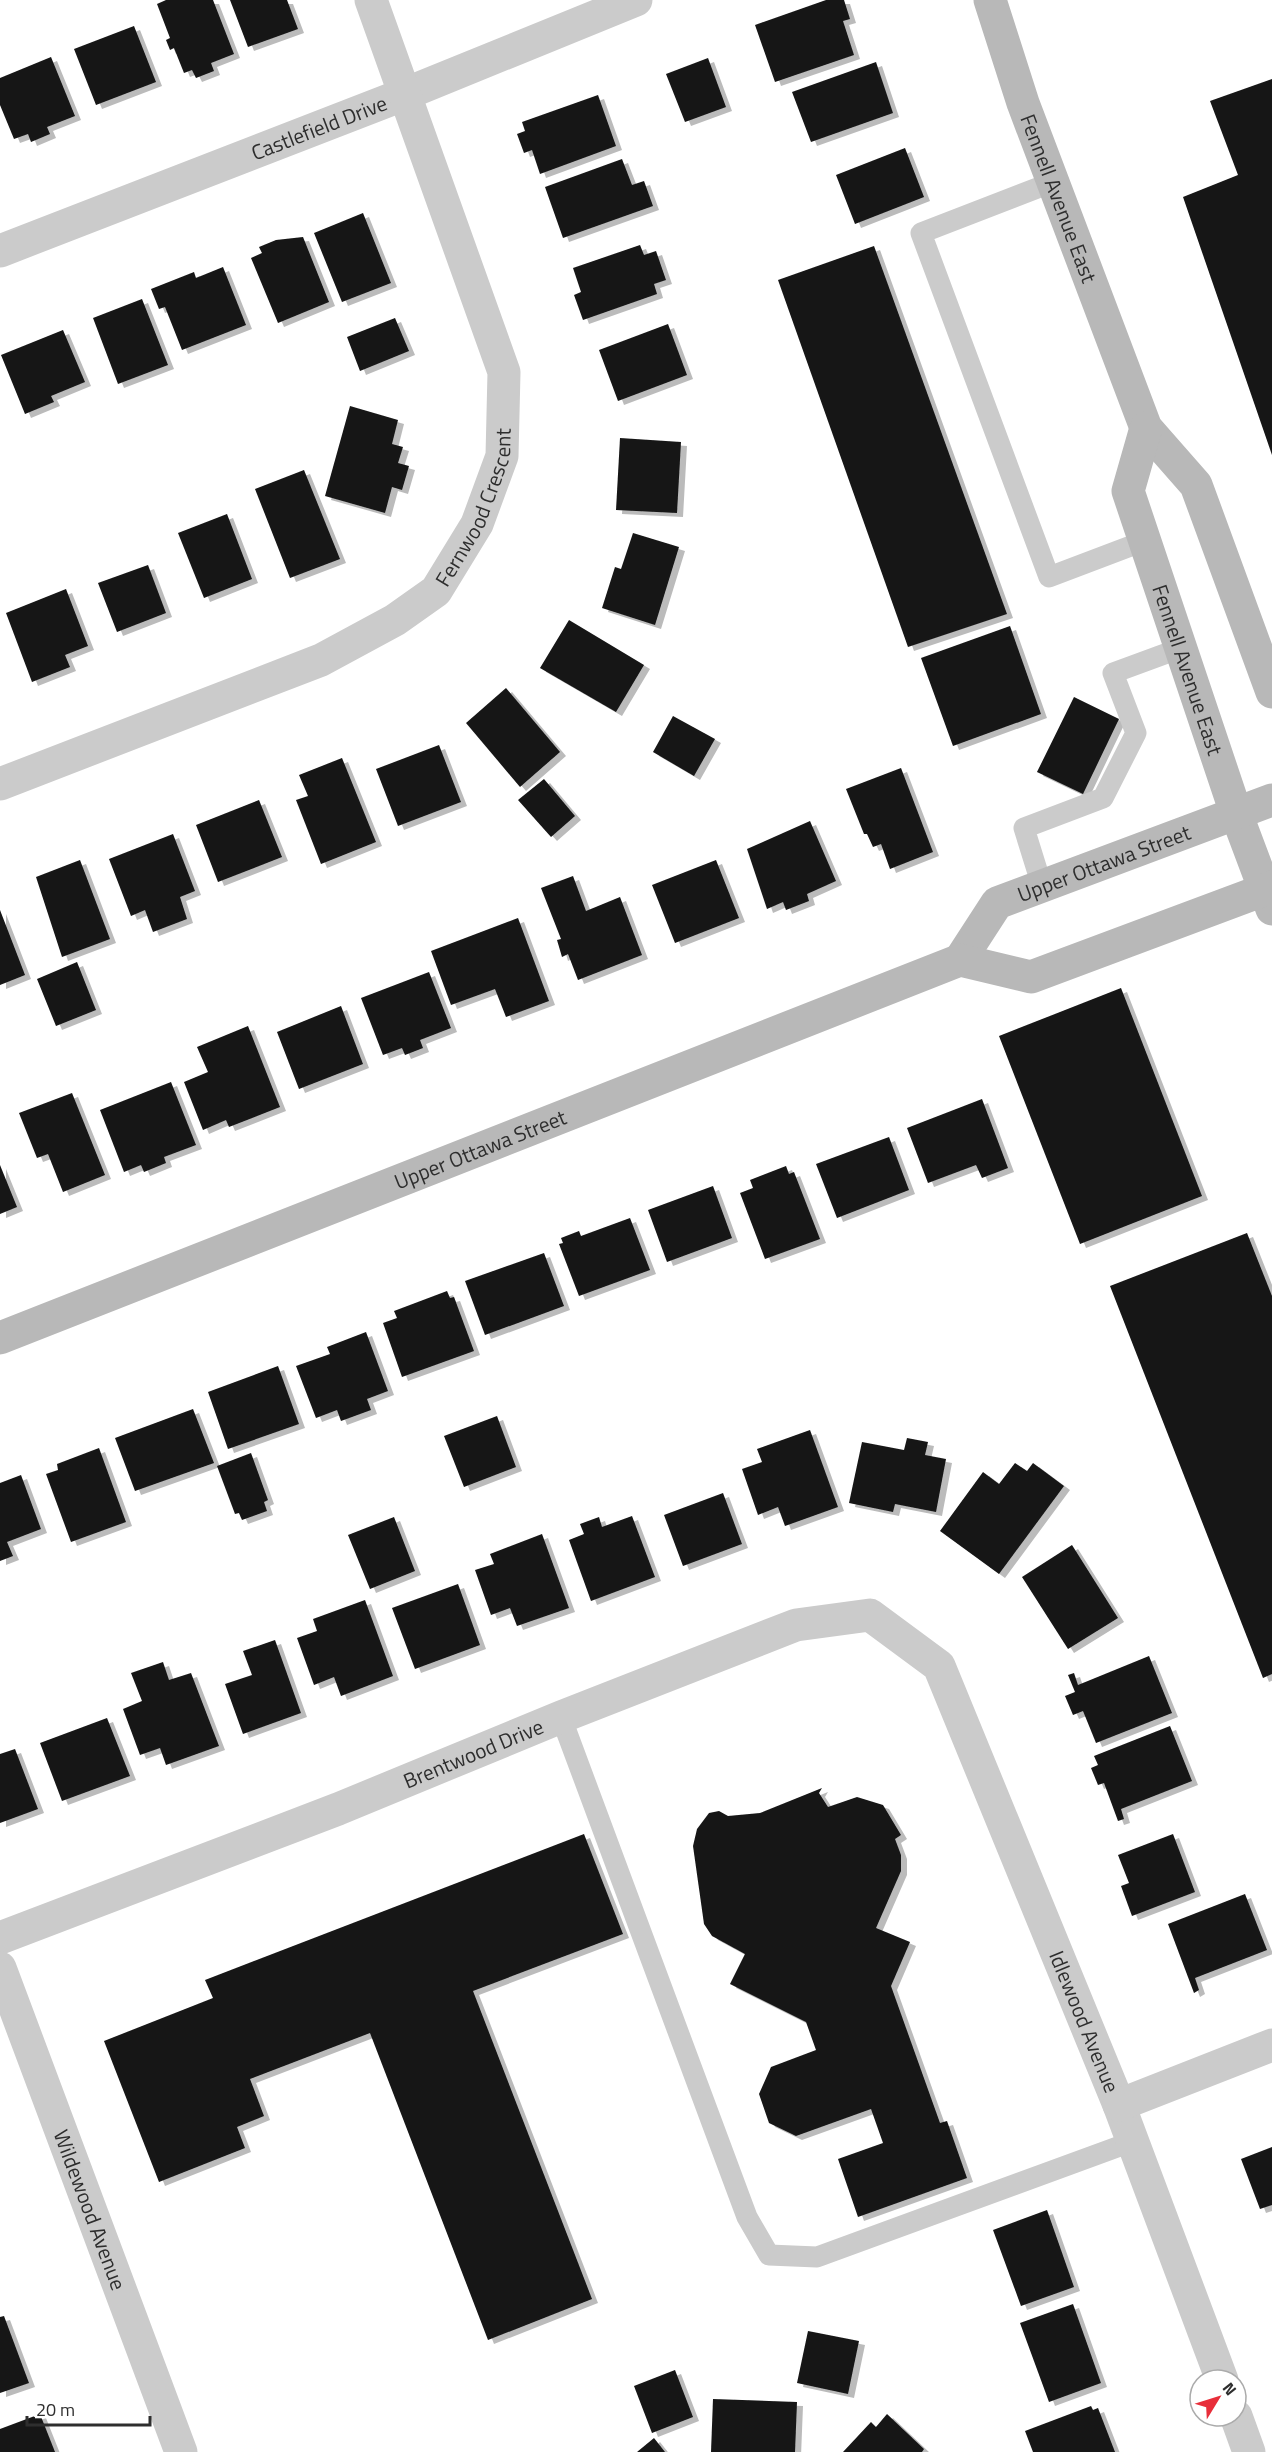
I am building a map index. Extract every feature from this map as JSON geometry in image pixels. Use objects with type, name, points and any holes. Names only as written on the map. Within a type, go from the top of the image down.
[{"type":"main road","name":"Fennell Avenue East","points":[[990,0],[1023,103],[1146,428],[1196,485],[1272,692]]},
{"type":"main road","name":"Fennell Avenue East","points":[[1146,428],[1128,491],[1236,813],[1270,895]]},
{"type":"main road","name":"Upper Ottawa Street","points":[[0,1338],[960,960],[997,903],[1272,800]]},
{"type":"main road","points":[[960,960],[1031,977],[1270,895]]},
{"type":"street","name":"Fernwood Crescent","points":[[0,784],[310,665],[340,650],[395,620],[436,591],[477,524],[502,456],[504,372],[371,0]]},
{"type":"street","name":"Castlefield Drive","points":[[0,251],[405,94],[636,0]]},
{"type":"street","name":"Brentwood Drive","points":[[0,1938],[338,1809],[561,1717],[796,1625],[870,1615],[939,1666]]},
{"type":"street","name":"Idlewood Avenue","points":[[939,1666],[1119,2105],[1131,2142],[1184,2272],[1218,2368]]},
{"type":"street","name":"Wildewood Avenue","points":[[0,1968],[181,2452]]},
{"type":"street","points":[[1119,2105],[1272,2045]]},
{"type":"street","points":[[1240,2428],[1249,2452]]},
{"type":"lane","points":[[1053,182],[921,233],[1048,578],[1144,541]]},
{"type":"lane","points":[[1042,886],[1024,828],[1103,798],[1136,733],[1113,673],[1181,648]]},
{"type":"lane","points":[[561,1717],[747,2217],[769,2255],[817,2257],[1131,2142]]},
{"type":"building","points":[[166,0],[213,0],[234,54],[211,63],[214,71],[196,78],[192,70],[184,73],[174,48],[170,50],[166,40],[170,38],[157,4]]},
{"type":"building","points":[[230,0],[287,0],[298,29],[248,47]]},
{"type":"building","points":[[826,0],[844,0],[850,19],[843,21],[854,55],[775,82],[755,25]]},
{"type":"building","points":[[134,26],[156,82],[96,105],[74,49]]},
{"type":"building","points":[[51,57],[75,116],[47,127],[50,134],[31,142],[28,134],[14,139],[0,105],[0,78]]},
{"type":"building","points":[[708,58],[726,107],[685,122],[666,74]]},
{"type":"building","points":[[876,62],[893,113],[811,142],[792,92]]},
{"type":"building","points":[[1272,79],[1272,455],[1183,197],[1238,175],[1210,101]]},
{"type":"building","points":[[598,95],[616,146],[540,174],[532,150],[524,153],[517,134],[525,131],[522,122]]},
{"type":"building","points":[[905,148],[924,197],[855,224],[836,175]]},
{"type":"building","points":[[622,159],[632,185],[644,181],[653,206],[563,238],[545,187]]},
{"type":"building","points":[[363,213],[391,283],[342,302],[314,233]]},
{"type":"building","points":[[303,237],[329,302],[278,323],[251,258],[262,253],[259,247],[276,240]]},
{"type":"building","points":[[640,245],[644,255],[656,251],[666,280],[654,284],[657,294],[583,320],[574,295],[581,292],[573,268]]},
{"type":"building","points":[[874,246],[1007,614],[908,647],[778,280]]},
{"type":"building","points":[[223,267],[246,325],[182,350],[165,307],[159,309],[151,289],[194,272],[196,278]]},
{"type":"building","points":[[142,299],[168,365],[118,384],[93,318]]},
{"type":"building","points":[[395,318],[409,351],[360,371],[347,337]]},
{"type":"building","points":[[668,324],[687,375],[618,401],[599,350]]},
{"type":"building","points":[[63,330],[85,382],[51,396],[54,402],[25,414],[1,355]]},
{"type":"building","points":[[350,406],[398,420],[392,444],[403,447],[398,463],[409,466],[402,490],[392,487],[385,513],[325,496]]},
{"type":"building","points":[[620,438],[681,442],[677,513],[616,510]]},
{"type":"building","points":[[304,470],[340,559],[290,578],[255,489]]},
{"type":"building","points":[[227,514],[252,579],[204,598],[178,533]]},
{"type":"building","points":[[633,533],[679,547],[655,625],[602,608],[615,567],[621,569]]},
{"type":"building","points":[[148,565],[166,613],[117,632],[98,583]]},
{"type":"building","points":[[66,589],[88,646],[65,655],[70,667],[32,682],[6,613]]},
{"type":"building","points":[[569,620],[644,665],[616,712],[540,668]]},
{"type":"building","points":[[1010,626],[1041,714],[953,746],[921,658]]},
{"type":"building","points":[[506,688],[560,752],[520,787],[466,723]]},
{"type":"building","points":[[1074,697],[1119,719],[1083,794],[1037,772]]},
{"type":"building","points":[[673,716],[715,739],[694,776],[653,752]]},
{"type":"building","points":[[439,745],[461,802],[398,826],[376,769]]},
{"type":"building","points":[[342,758],[376,842],[321,864],[296,800],[308,796],[299,775]]},
{"type":"building","points":[[901,768],[933,852],[890,869],[881,844],[873,847],[867,834],[864,834],[846,789]]},
{"type":"building","points":[[544,779],[575,816],[551,837],[518,800]]},
{"type":"building","points":[[259,800],[282,857],[218,882],[196,825]]},
{"type":"building","points":[[810,821],[836,881],[807,894],[809,901],[786,910],[783,902],[767,909],[747,849]]},
{"type":"building","points":[[173,834],[195,891],[180,897],[187,919],[153,932],[145,910],[131,916],[109,859]]},
{"type":"building","points":[[80,860],[110,939],[62,957],[36,877]]},
{"type":"building","points":[[716,860],[739,918],[675,943],[652,885]]},
{"type":"building","points":[[573,876],[586,911],[620,897],[642,955],[578,980],[568,954],[562,957],[557,940],[561,939],[541,888]]},
{"type":"building","points":[[0,910],[25,975],[0,985]]},
{"type":"building","points":[[518,918],[549,1001],[506,1017],[495,989],[451,1005],[431,951]]},
{"type":"building","points":[[77,962],[96,1010],[56,1026],[37,979]]},
{"type":"building","points":[[429,972],[451,1028],[420,1040],[423,1048],[405,1055],[402,1048],[383,1055],[361,998]]},
{"type":"building","points":[[1121,988],[1202,1196],[1080,1244],[999,1036]]},
{"type":"building","points":[[341,1006],[363,1064],[299,1089],[277,1032]]},
{"type":"building","points":[[248,1026],[280,1107],[229,1127],[226,1120],[203,1130],[184,1082],[208,1072],[197,1047]]},
{"type":"building","points":[[171,1082],[196,1145],[164,1157],[166,1163],[144,1172],[141,1165],[124,1172],[100,1110]]},
{"type":"building","points":[[72,1093],[105,1175],[63,1192],[48,1154],[37,1158],[19,1113]]},
{"type":"building","points":[[982,1099],[1008,1168],[982,1178],[976,1165],[928,1183],[907,1128]]},
{"type":"building","points":[[889,1137],[909,1190],[837,1218],[816,1164]]},
{"type":"building","points":[[0,1165],[17,1207],[0,1214]]},
{"type":"building","points":[[786,1166],[789,1174],[794,1172],[820,1239],[765,1259],[740,1193],[753,1188],[750,1180]]},
{"type":"building","points":[[713,1186],[732,1238],[667,1262],[648,1210]]},
{"type":"building","points":[[630,1218],[650,1270],[579,1296],[559,1244],[563,1243],[561,1238],[579,1231],[581,1236]]},
{"type":"building","points":[[1247,1233],[1272,1296],[1272,1674],[1263,1678],[1110,1286]]},
{"type":"building","points":[[544,1253],[564,1306],[485,1335],[465,1281]]},
{"type":"building","points":[[447,1291],[450,1298],[454,1297],[474,1351],[402,1377],[383,1323],[397,1318],[394,1311]]},
{"type":"building","points":[[366,1332],[388,1391],[367,1399],[371,1410],[341,1421],[337,1410],[316,1418],[296,1366],[330,1354],[327,1347]]},
{"type":"building","points":[[278,1366],[299,1424],[228,1449],[208,1392]]},
{"type":"building","points":[[193,1409],[214,1463],[135,1491],[115,1438]]},
{"type":"building","points":[[497,1416],[516,1467],[464,1487],[444,1436]]},
{"type":"building","points":[[810,1430],[838,1507],[785,1526],[778,1507],[758,1515],[742,1469],[762,1462],[757,1449]]},
{"type":"building","points":[[907,1438],[928,1442],[925,1455],[946,1459],[936,1512],[895,1504],[893,1512],[849,1503],[862,1442],[904,1450]]},
{"type":"building","points":[[99,1448],[126,1522],[71,1542],[46,1474],[58,1470],[57,1464]]},
{"type":"building","points":[[251,1453],[268,1500],[264,1502],[267,1511],[242,1520],[239,1513],[235,1514],[217,1466]]},
{"type":"building","points":[[1015,1463],[1027,1471],[1033,1463],[1064,1486],[999,1574],[940,1531],[983,1472],[999,1484]]},
{"type":"building","points":[[21,1475],[41,1529],[7,1542],[13,1556],[0,1561],[0,1483]]},
{"type":"building","points":[[723,1493],[742,1544],[683,1566],[664,1515]]},
{"type":"building","points":[[632,1516],[655,1577],[591,1601],[569,1540],[584,1534],[580,1524],[599,1517],[602,1527]]},
{"type":"building","points":[[394,1517],[415,1571],[370,1589],[348,1535]]},
{"type":"building","points":[[542,1534],[569,1608],[517,1626],[510,1608],[491,1615],[475,1570],[494,1564],[490,1554]]},
{"type":"building","points":[[1072,1545],[1118,1618],[1068,1649],[1022,1577]]},
{"type":"building","points":[[458,1584],[480,1645],[415,1669],[392,1608]]},
{"type":"building","points":[[365,1600],[393,1676],[341,1696],[334,1677],[314,1685],[297,1638],[317,1631],[313,1619]]},
{"type":"building","points":[[275,1640],[301,1713],[243,1734],[225,1684],[252,1675],[243,1651]]},
{"type":"building","points":[[1149,1656],[1172,1713],[1096,1743],[1083,1711],[1073,1715],[1065,1696],[1075,1692],[1068,1675],[1074,1673],[1078,1685]]},
{"type":"building","points":[[163,1662],[169,1680],[191,1673],[219,1746],[166,1765],[160,1748],[140,1755],[123,1709],[142,1701],[131,1673]]},
{"type":"building","points":[[107,1718],[130,1776],[62,1801],[40,1743]]},
{"type":"building","points":[[1170,1726],[1192,1781],[1121,1809],[1124,1819],[1118,1821],[1104,1783],[1098,1785],[1091,1768],[1098,1765],[1094,1756]]},
{"type":"building","points":[[15,1749],[38,1809],[0,1823],[0,1754]]},
{"type":"building","points":[[822,1788],[819,1793],[828,1807],[857,1797],[883,1805],[901,1835],[895,1839],[901,1855],[901,1871],[876,1928],[910,1942],[891,1986],[940,2123],[947,2121],[967,2178],[858,2217],[838,2159],[883,2143],[871,2109],[796,2136],[769,2123],[759,2094],[771,2067],[816,2050],[806,2022],[730,1984],[745,1954],[712,1936],[704,1924],[693,1846],[697,1829],[709,1813],[719,1811],[728,1816],[760,1813]]},
{"type":"building","points":[[584,1834],[623,1934],[473,1991],[592,2299],[488,2340],[370,2033],[250,2079],[264,2116],[237,2127],[245,2148],[159,2182],[104,2041],[213,1998],[205,1980]]},
{"type":"building","points":[[1173,1834],[1195,1892],[1132,1916],[1121,1886],[1129,1883],[1118,1855]]},
{"type":"building","points":[[1245,1894],[1267,1950],[1195,1978],[1199,1990],[1194,1993],[1168,1924]]},
{"type":"building","points":[[1272,2147],[1272,2205],[1260,2209],[1241,2159]]},
{"type":"building","points":[[1047,2210],[1074,2287],[1021,2306],[993,2230]]},
{"type":"building","points":[[1073,2304],[1101,2383],[1049,2402],[1020,2323]]},
{"type":"building","points":[[4,2316],[29,2383],[0,2393],[0,2317]]},
{"type":"building","points":[[808,2331],[859,2341],[848,2394],[797,2383]]},
{"type":"building","points":[[675,2370],[693,2417],[652,2433],[634,2386]]},
{"type":"building","points":[[713,2399],[797,2402],[795,2452],[711,2452]]},
{"type":"building","points":[[1091,2406],[1093,2410],[1098,2408],[1115,2452],[1033,2452],[1025,2431]]},
{"type":"building","points":[[40,2414],[55,2452],[0,2452],[0,2429]]},
{"type":"building","points":[[887,2414],[924,2449],[922,2452],[843,2452],[871,2422],[876,2427]]},
{"type":"building","points":[[654,2438],[665,2452],[637,2452]]}]
